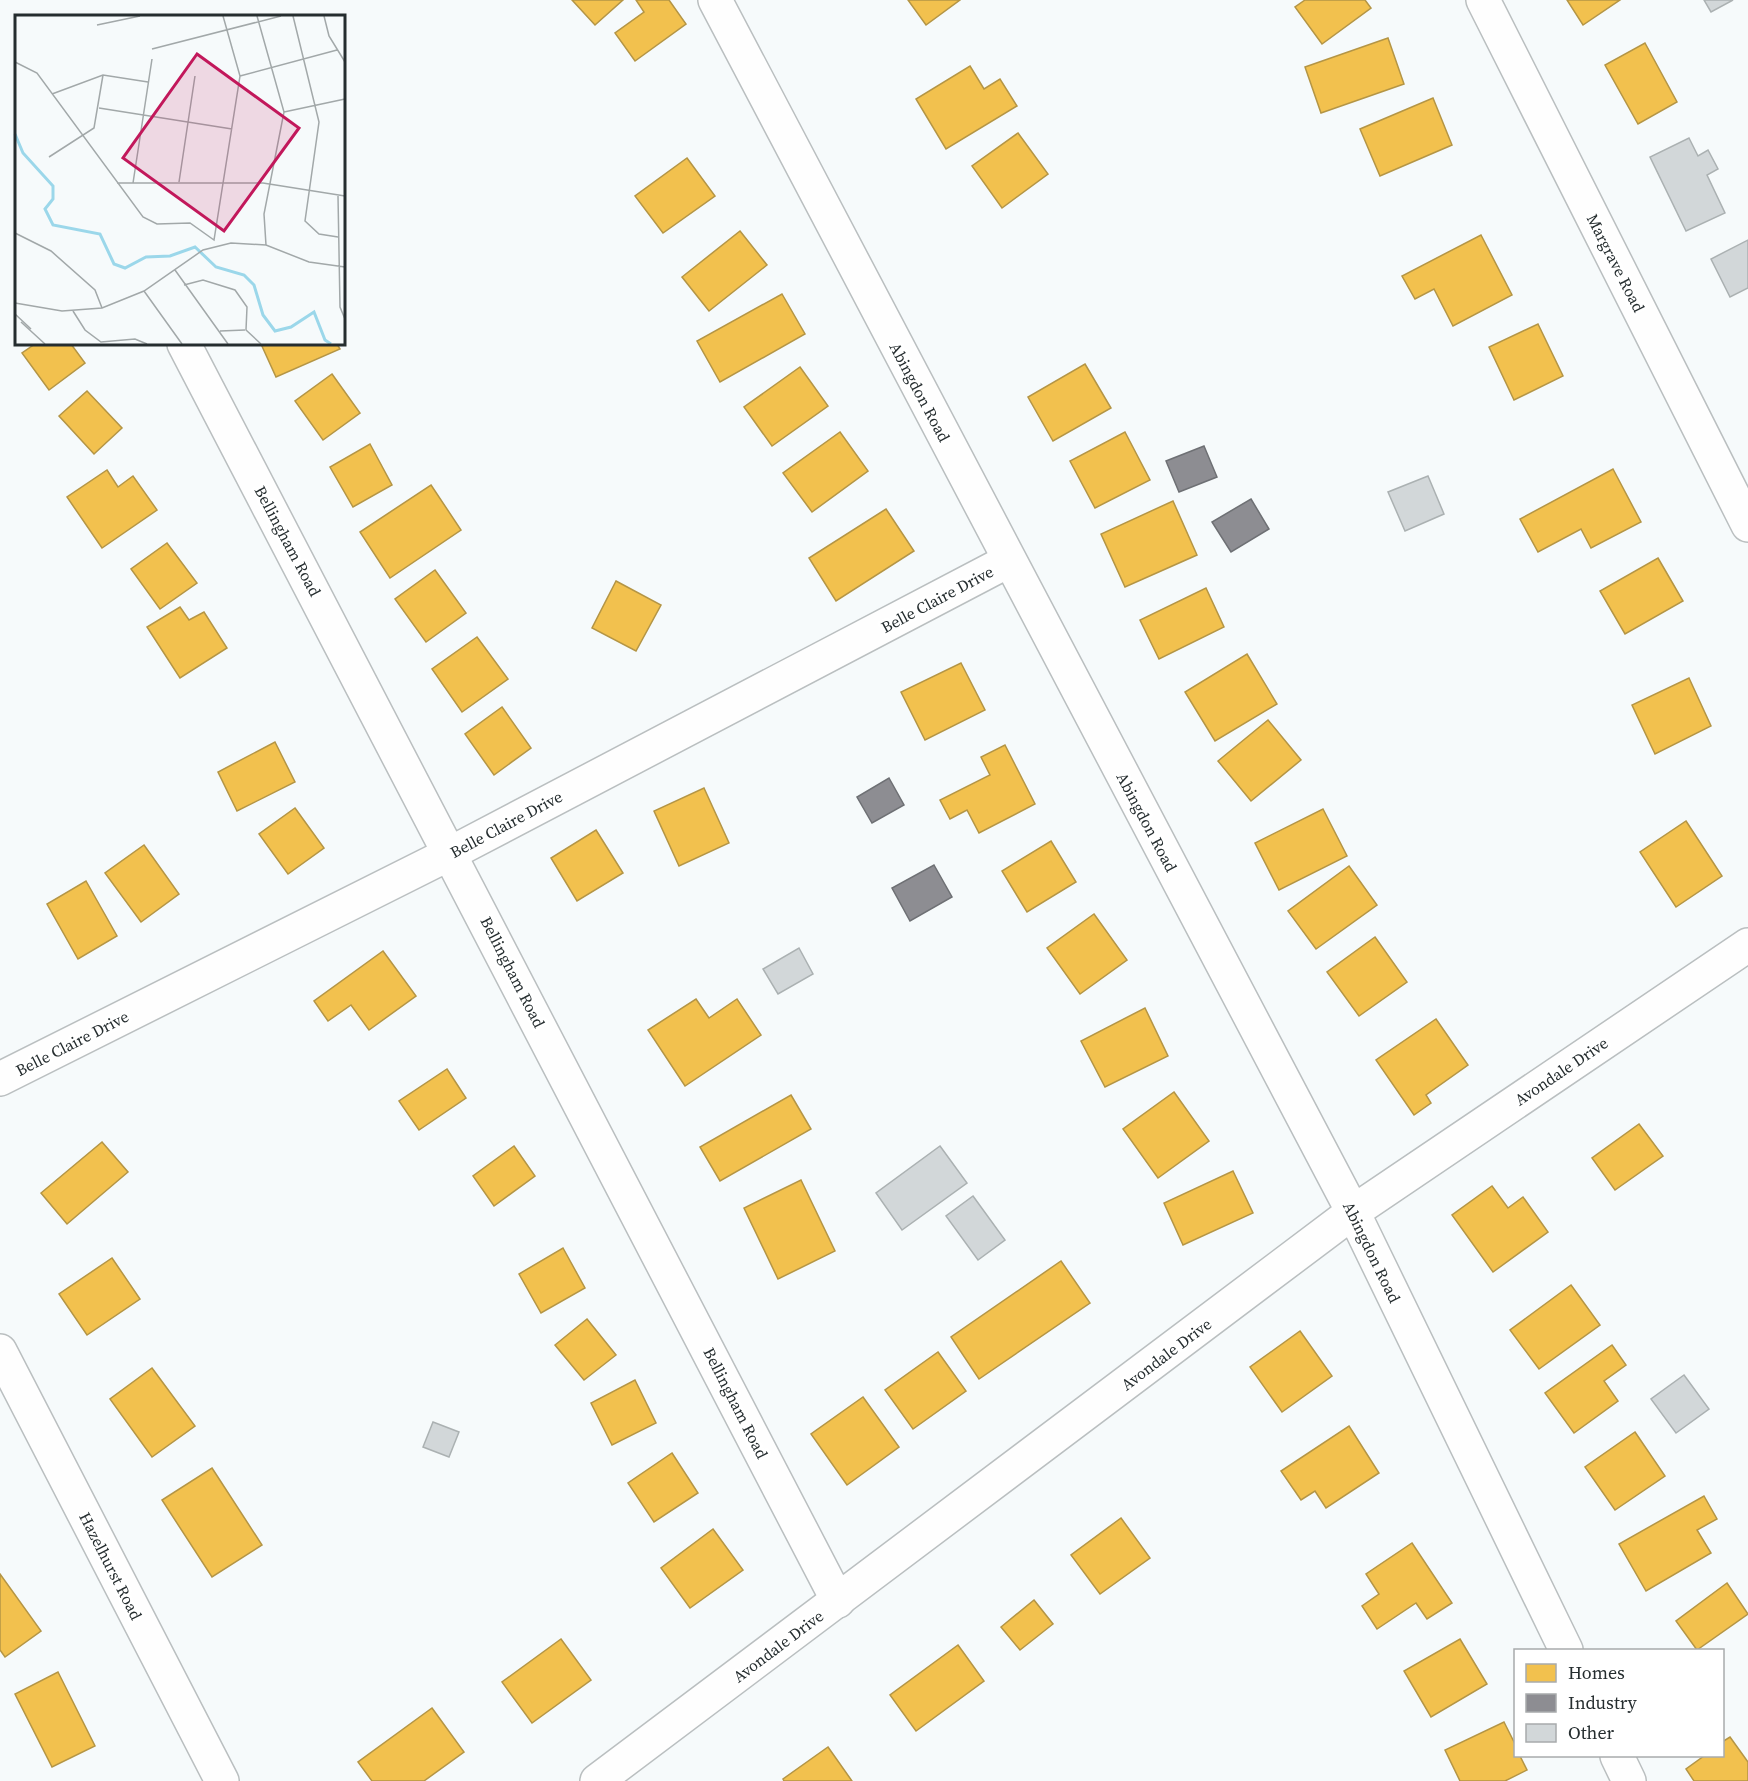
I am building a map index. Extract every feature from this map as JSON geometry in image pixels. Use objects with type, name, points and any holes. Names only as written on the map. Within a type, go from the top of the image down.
[{"type":"street","name":"Abingdon Road","points":[[715,0],[1008,561],[1353,1212],[1566,1649]]},
{"type":"street","name":"Margrave Road","points":[[1484,0],[1748,525]]},
{"type":"street","name":"Bellingham Road","points":[[185,345],[452,853],[838,1601]]},
{"type":"street","name":"Belle Claire Drive","points":[[0,1079],[452,853],[1008,561]]},
{"type":"street","name":"Avondale Drive","points":[[597,1781],[1353,1212],[1748,945]]},
{"type":"street","name":"Hazelhurst Road","points":[[0,1352],[222,1781]]},
{"type":"street","points":[[1618,1757],[1629,1781]]},
{"type":"building: Homes","points":[[572,0],[623,0],[595,25]]},
{"type":"building: Homes","points":[[636,0],[669,0],[686,24],[635,61],[615,33],[644,12]]},
{"type":"building: Homes","points":[[908,0],[960,0],[926,25]]},
{"type":"building: Homes","points":[[1305,0],[1365,0],[1371,8],[1322,44],[1295,7]]},
{"type":"building: Homes","points":[[1567,0],[1620,0],[1583,25]]},
{"type":"building: Homes","points":[[1388,38],[1404,84],[1321,113],[1305,67]]},
{"type":"building: Homes","points":[[1645,43],[1677,102],[1638,124],[1605,65]]},
{"type":"building: Homes","points":[[970,66],[984,89],[1000,79],[1017,106],[946,149],[916,99]]},
{"type":"building: Homes","points":[[1433,98],[1452,145],[1380,176],[1360,129]]},
{"type":"building: Homes","points":[[1018,133],[1048,174],[1002,208],[972,166]]},
{"type":"building: Homes","points":[[687,158],[715,196],[663,233],[635,196]]},
{"type":"building: Homes","points":[[740,231],[767,265],[709,311],[682,277]]},
{"type":"building: Homes","points":[[1481,235],[1512,295],[1453,326],[1434,289],[1415,299],[1402,276]]},
{"type":"building: Homes","points":[[782,294],[805,334],[720,382],[697,341]]},
{"type":"building: Homes","points":[[1538,324],[1563,376],[1514,400],[1489,347]]},
{"type":"building: Homes","points":[[34,345],[72,345],[85,363],[49,390],[22,353]]},
{"type":"building: Homes","points":[[261,345],[338,345],[340,349],[276,377]]},
{"type":"building: Homes","points":[[1085,364],[1111,408],[1053,441],[1028,397]]},
{"type":"building: Homes","points":[[800,367],[828,406],[772,446],[744,407]]},
{"type":"building: Homes","points":[[332,374],[360,413],[323,440],[295,401]]},
{"type":"building: Homes","points":[[87,391],[122,428],[94,454],[59,416]]},
{"type":"building: Homes","points":[[840,432],[868,471],[812,512],[783,473]]},
{"type":"building: Homes","points":[[1125,432],[1150,480],[1095,508],[1070,461]]},
{"type":"building: Homes","points":[[370,444],[392,485],[353,507],[330,467]]},
{"type":"building: Homes","points":[[1613,469],[1641,522],[1591,548],[1581,529],[1538,552],[1520,519]]},
{"type":"building: Homes","points":[[107,470],[118,487],[133,476],[157,510],[102,548],[67,497]]},
{"type":"building: Homes","points":[[431,485],[461,530],[390,578],[360,532]]},
{"type":"building: Homes","points":[[1173,501],[1197,555],[1125,587],[1101,534]]},
{"type":"building: Homes","points":[[886,509],[914,551],[836,601],[809,558]]},
{"type":"building: Homes","points":[[167,543],[197,583],[160,609],[131,569]]},
{"type":"building: Homes","points":[[1658,558],[1683,601],[1625,634],[1600,591]]},
{"type":"building: Homes","points":[[435,570],[466,613],[426,642],[395,599]]},
{"type":"building: Homes","points":[[616,581],[661,605],[636,651],[592,628]]},
{"type":"building: Homes","points":[[1206,588],[1224,627],[1159,659],[1140,620]]},
{"type":"building: Homes","points":[[180,607],[189,620],[204,612],[227,648],[180,678],[147,627]]},
{"type":"building: Homes","points":[[477,637],[508,679],[462,712],[432,669]]},
{"type":"building: Homes","points":[[1247,654],[1277,704],[1215,741],[1185,692]]},
{"type":"building: Homes","points":[[961,663],[985,710],[925,740],[901,692]]},
{"type":"building: Homes","points":[[1689,678],[1711,726],[1655,754],[1632,705]]},
{"type":"building: Homes","points":[[502,707],[531,748],[494,775],[465,734]]},
{"type":"building: Homes","points":[[1268,720],[1301,760],[1251,801],[1218,761]]},
{"type":"building: Homes","points":[[275,742],[295,782],[237,811],[218,772]]},
{"type":"building: Homes","points":[[1005,745],[1035,804],[979,833],[967,810],[950,819],[940,800],[990,775],[981,757]]},
{"type":"building: Homes","points":[[704,788],[729,843],[679,866],[654,811]]},
{"type":"building: Homes","points":[[295,808],[324,848],[288,874],[259,834]]},
{"type":"building: Homes","points":[[1323,809],[1347,856],[1279,890],[1255,843]]},
{"type":"building: Homes","points":[[1686,821],[1722,876],[1676,907],[1640,852]]},
{"type":"building: Homes","points":[[596,830],[623,873],[577,901],[551,858]]},
{"type":"building: Homes","points":[[1051,841],[1076,882],[1027,912],[1002,871]]},
{"type":"building: Homes","points":[[144,845],[179,894],[141,922],[105,873]]},
{"type":"building: Homes","points":[[1349,866],[1377,905],[1316,949],[1288,911]]},
{"type":"building: Homes","points":[[86,881],[117,936],[78,959],[47,904]]},
{"type":"building: Homes","points":[[1094,914],[1127,960],[1080,994],[1047,948]]},
{"type":"building: Homes","points":[[1375,937],[1407,982],[1359,1016],[1327,972]]},
{"type":"building: Homes","points":[[383,951],[416,996],[369,1030],[351,1005],[328,1021],[314,1001]]},
{"type":"building: Homes","points":[[696,999],[709,1018],[737,999],[761,1035],[685,1086],[648,1030]]},
{"type":"building: Homes","points":[[1145,1008],[1168,1056],[1105,1087],[1081,1041]]},
{"type":"building: Homes","points":[[1436,1019],[1468,1065],[1426,1095],[1431,1103],[1414,1115],[1376,1060]]},
{"type":"building: Homes","points":[[447,1069],[466,1098],[419,1130],[399,1101]]},
{"type":"building: Homes","points":[[1174,1092],[1209,1141],[1158,1178],[1123,1129]]},
{"type":"building: Homes","points":[[791,1095],[811,1129],[720,1181],[700,1147]]},
{"type":"building: Homes","points":[[1639,1124],[1663,1156],[1615,1190],[1592,1158]]},
{"type":"building: Homes","points":[[102,1142],[128,1172],[67,1224],[41,1193]]},
{"type":"building: Homes","points":[[514,1146],[535,1176],[494,1206],[473,1176]]},
{"type":"building: Homes","points":[[1233,1171],[1253,1213],[1183,1245],[1164,1203]]},
{"type":"building: Homes","points":[[801,1180],[835,1251],[778,1279],[744,1208]]},
{"type":"building: Homes","points":[[1492,1186],[1508,1208],[1523,1197],[1548,1232],[1493,1272],[1452,1215]]},
{"type":"building: Homes","points":[[563,1248],[585,1288],[541,1313],[519,1274]]},
{"type":"building: Homes","points":[[112,1258],[140,1299],[87,1335],[59,1294]]},
{"type":"building: Homes","points":[[1061,1261],[1090,1303],[979,1379],[951,1337]]},
{"type":"building: Homes","points":[[1571,1285],[1600,1325],[1539,1369],[1510,1330]]},
{"type":"building: Homes","points":[[587,1319],[616,1355],[584,1380],[555,1345]]},
{"type":"building: Homes","points":[[1300,1331],[1332,1376],[1282,1412],[1250,1367]]},
{"type":"building: Homes","points":[[1612,1345],[1626,1365],[1604,1381],[1618,1401],[1574,1433],[1545,1393]]},
{"type":"building: Homes","points":[[938,1352],[966,1391],[913,1429],[885,1390]]},
{"type":"building: Homes","points":[[152,1368],[195,1426],[152,1457],[110,1399]]},
{"type":"building: Homes","points":[[635,1380],[656,1423],[612,1445],[591,1403]]},
{"type":"building: Homes","points":[[863,1397],[899,1447],[847,1485],[811,1434]]},
{"type":"building: Homes","points":[[1349,1426],[1379,1473],[1326,1508],[1315,1491],[1301,1500],[1281,1471]]},
{"type":"building: Homes","points":[[1635,1432],[1665,1476],[1615,1510],[1585,1467]]},
{"type":"building: Homes","points":[[672,1453],[698,1493],[654,1522],[628,1483]]},
{"type":"building: Homes","points":[[212,1468],[262,1545],[212,1577],[162,1500]]},
{"type":"building: Homes","points":[[1704,1496],[1717,1519],[1697,1530],[1711,1553],[1646,1591],[1619,1544]]},
{"type":"building: Homes","points":[[1121,1518],[1150,1558],[1100,1594],[1071,1555]]},
{"type":"building: Homes","points":[[713,1529],[743,1570],[690,1608],[661,1568]]},
{"type":"building: Homes","points":[[1412,1543],[1452,1603],[1427,1619],[1416,1603],[1377,1629],[1362,1606],[1379,1594],[1366,1574]]},
{"type":"building: Homes","points":[[0,1574],[41,1631],[5,1657],[0,1650]]},
{"type":"building: Homes","points":[[1727,1583],[1748,1614],[1698,1649],[1676,1621]]},
{"type":"building: Homes","points":[[1034,1600],[1053,1624],[1020,1650],[1001,1627]]},
{"type":"building: Homes","points":[[561,1639],[591,1680],[532,1723],[502,1682]]},
{"type":"building: Homes","points":[[1460,1639],[1487,1684],[1431,1717],[1404,1671]]},
{"type":"building: Homes","points":[[958,1645],[984,1681],[916,1731],[890,1695]]},
{"type":"building: Homes","points":[[58,1672],[95,1746],[52,1767],[15,1694]]},
{"type":"building: Homes","points":[[432,1708],[464,1752],[424,1781],[372,1781],[358,1762]]},
{"type":"building: Homes","points":[[1504,1722],[1514,1742],[1514,1757],[1520,1757],[1527,1770],[1505,1781],[1460,1781],[1445,1750]]},
{"type":"building: Homes","points":[[1730,1737],[1748,1762],[1748,1781],[1694,1781],[1686,1769],[1703,1757],[1724,1757],[1724,1741]]},
{"type":"building: Homes","points":[[828,1747],[852,1781],[784,1781],[783,1779]]},
{"type":"building: Industry","points":[[1204,446],[1217,477],[1179,492],[1166,461]]},
{"type":"building: Industry","points":[[1251,499],[1269,529],[1231,552],[1212,522]]},
{"type":"building: Industry","points":[[889,778],[904,805],[872,823],[857,797]]},
{"type":"building: Industry","points":[[934,865],[952,897],[910,921],[892,888]]},
{"type":"building: Other","points":[[1704,0],[1733,0],[1711,12]]},
{"type":"building: Other","points":[[1689,138],[1698,156],[1708,150],[1718,169],[1707,175],[1725,213],[1686,231],[1650,157]]},
{"type":"building: Other","points":[[1748,240],[1748,288],[1730,297],[1711,259]]},
{"type":"building: Other","points":[[1428,476],[1444,514],[1405,531],[1388,492]]},
{"type":"building: Other","points":[[799,948],[813,974],[778,994],[763,969]]},
{"type":"building: Other","points":[[940,1146],[967,1183],[902,1230],[876,1193]]},
{"type":"building: Other","points":[[973,1196],[1005,1240],[978,1260],[946,1216]]},
{"type":"building: Other","points":[[1684,1375],[1709,1409],[1676,1433],[1651,1399]]},
{"type":"building: Other","points":[[433,1422],[459,1432],[449,1457],[423,1447]]}]
